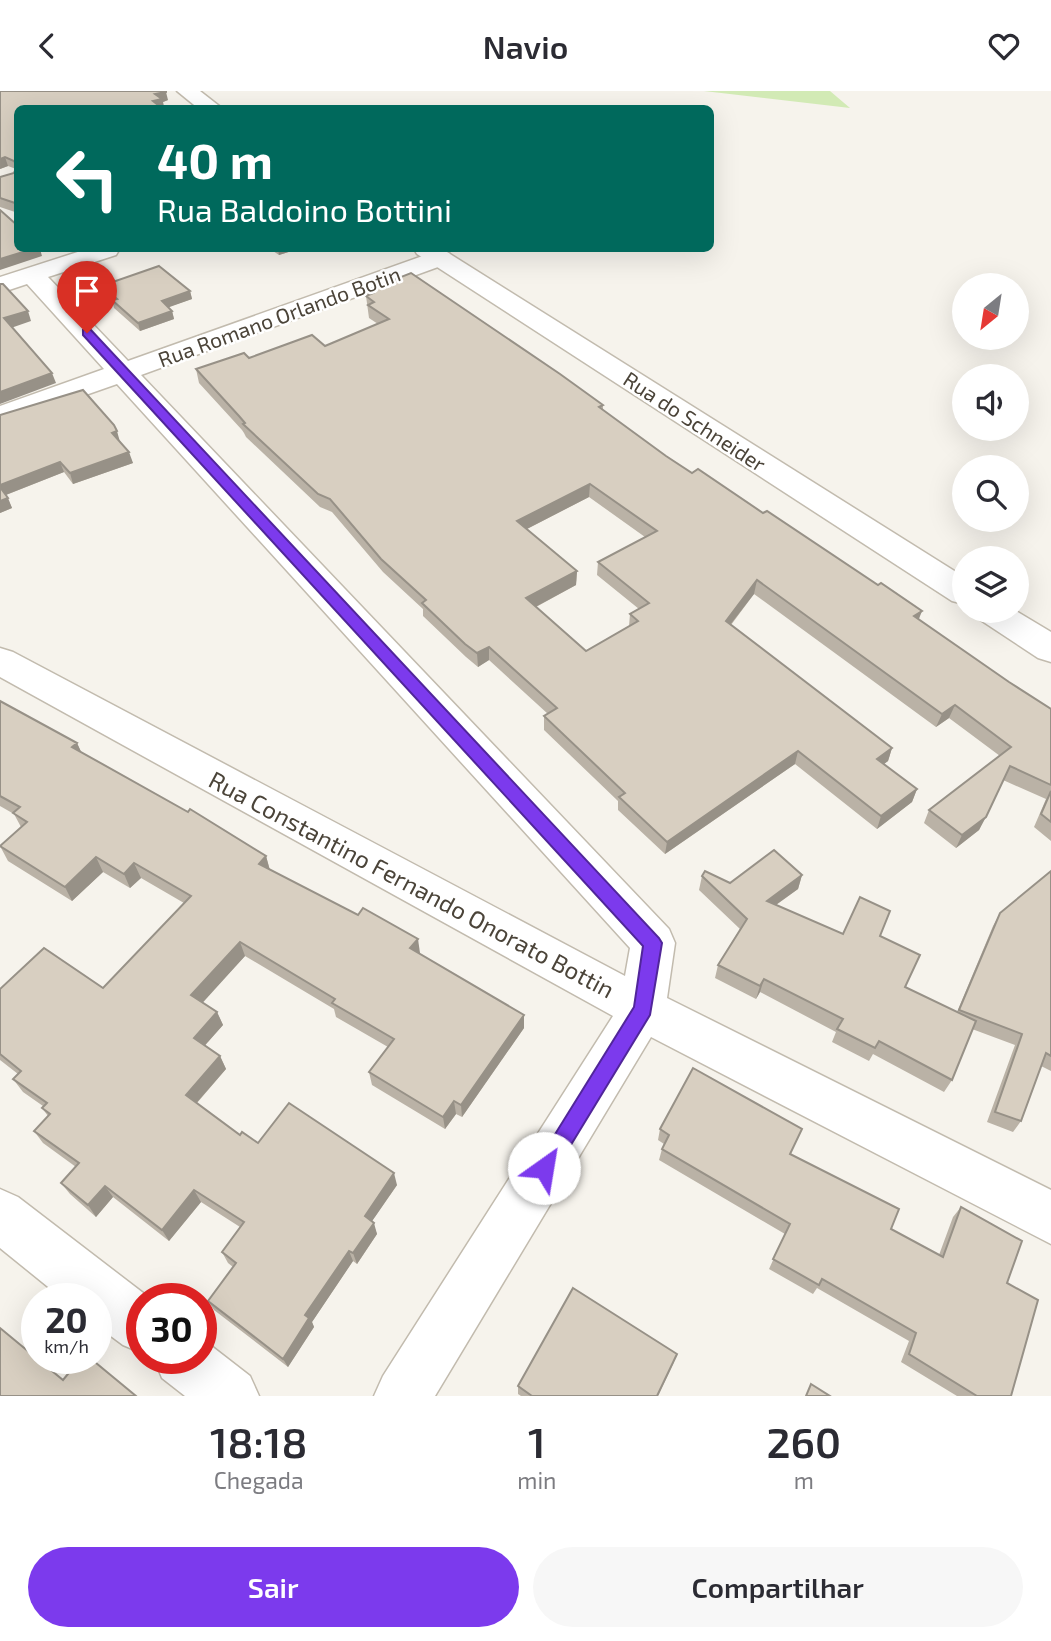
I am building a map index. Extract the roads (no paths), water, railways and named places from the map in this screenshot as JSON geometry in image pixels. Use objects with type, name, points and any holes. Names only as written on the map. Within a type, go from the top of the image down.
[{"type":"street","points":[[187,91],[207,105]]},
{"type":"street","points":[[16,280],[101,252]]},
{"type":"street","name":"Rua Romano Orlando Botin","points":[[0,416],[123,372],[433,253]]},
{"type":"street","name":"Rua do Schneider","points":[[433,253],[952,585]]},
{"type":"street","points":[[16,280],[123,372],[653,943],[643,1009],[403,1396]]},
{"type":"street","points":[[1010,623],[1051,649]]},
{"type":"street","name":"Rua Constantino Fernando Onorato Bottin","points":[[0,661],[643,1009],[1051,1219]]},
{"type":"street","points":[[0,1215],[126,1314]]},
{"type":"street","points":[[202,1374],[230,1396]]}]
